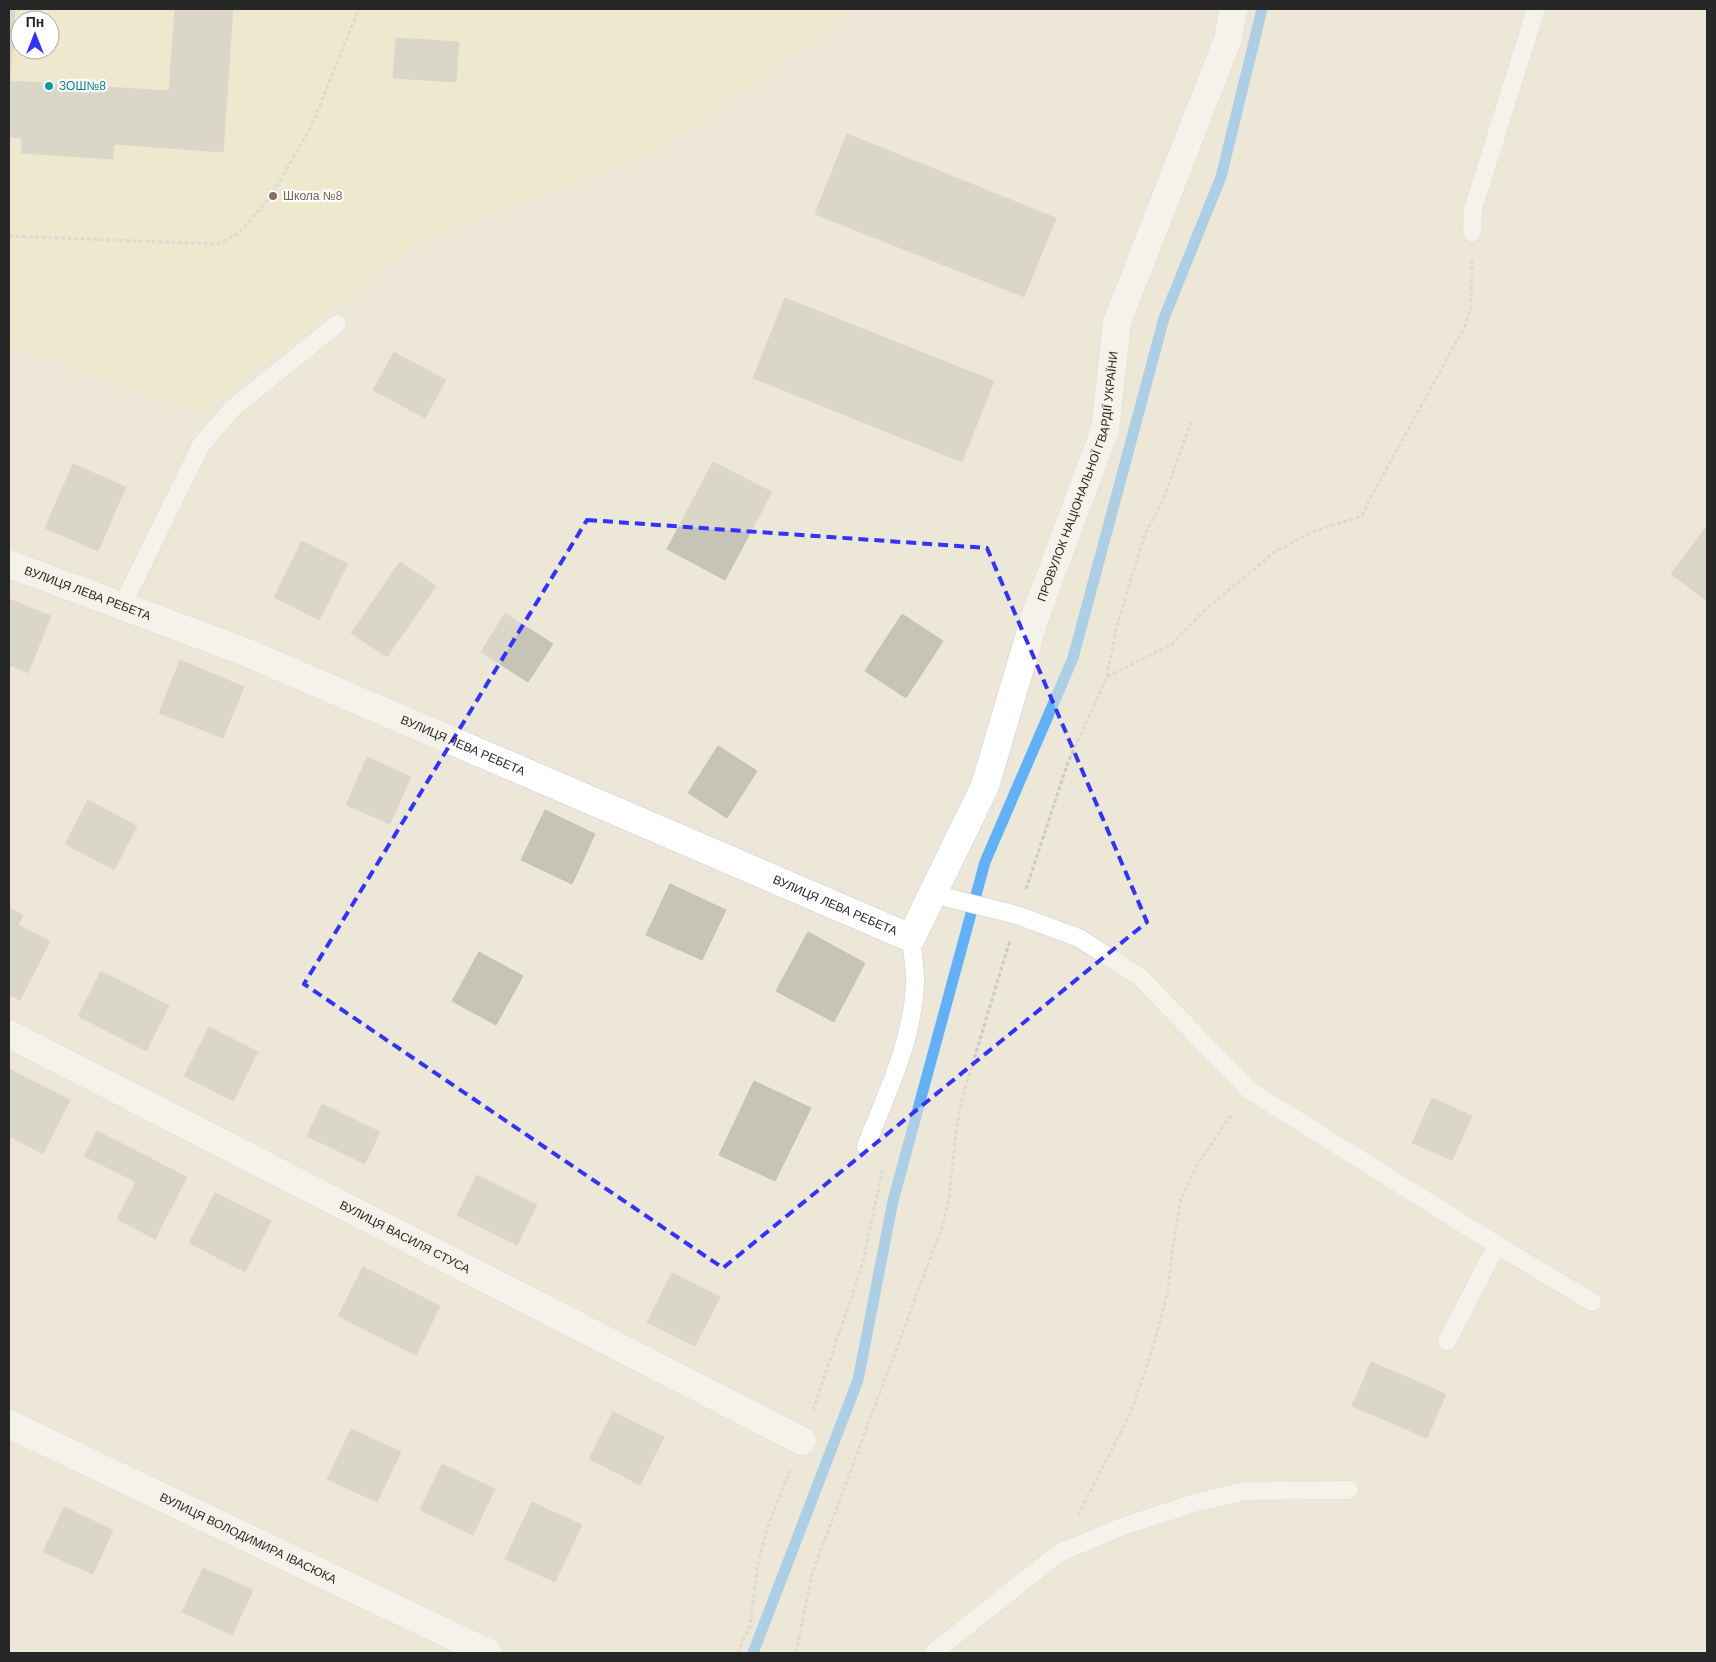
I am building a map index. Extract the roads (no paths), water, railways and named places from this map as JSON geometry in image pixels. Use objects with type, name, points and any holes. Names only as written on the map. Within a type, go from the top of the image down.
[{"type":"street","name":"ПРОВУЛОК НАЦІОНАЛЬНОЇ ГВАРДІЇ УКРАЇНИ","points":[[911,938],[943,897],[986,786],[1035,617],[1105,430],[1117,322],[1228,39],[1233,9]]},
{"type":"street","name":"ВУЛИЦЯ ЛЕВА РЕБЕТА","points":[[9,564],[243,651],[911,938]]},
{"type":"street","name":"ВУЛИЦЯ ВАСИЛЯ СТУСА","points":[[9,1034],[802,1441]]},
{"type":"street","name":"ВУЛИЦЯ ВОЛОДИМИРА ІВАСЮКА","points":[[9,1424],[488,1653]]},
{"type":"lane","points":[[1472,233],[1473,209],[1536,9]]},
{"type":"lane","points":[[122,606],[201,445],[233,408],[336,324]]},
{"type":"lane","points":[[943,897],[1017,915],[1079,938],[1140,976],[1249,1090],[1592,1302]]},
{"type":"lane","points":[[866,1146],[896,1072],[910,1031],[915,983],[911,938]]},
{"type":"lane","points":[[1447,1341],[1497,1245]]},
{"type":"lane","points":[[933,1653],[1060,1553],[1124,1526],[1198,1502],[1246,1491],[1350,1490]]},
{"type":"waterway","points":[[753,1653],[858,1380],[893,1201],[985,862],[1073,658],[1164,318],[1221,177],[1262,9]]},
{"type":"place","name":"ЗОШ№8","points":[[49,86]]},
{"type":"place","name":"Школа №8","points":[[273,196]]}]
